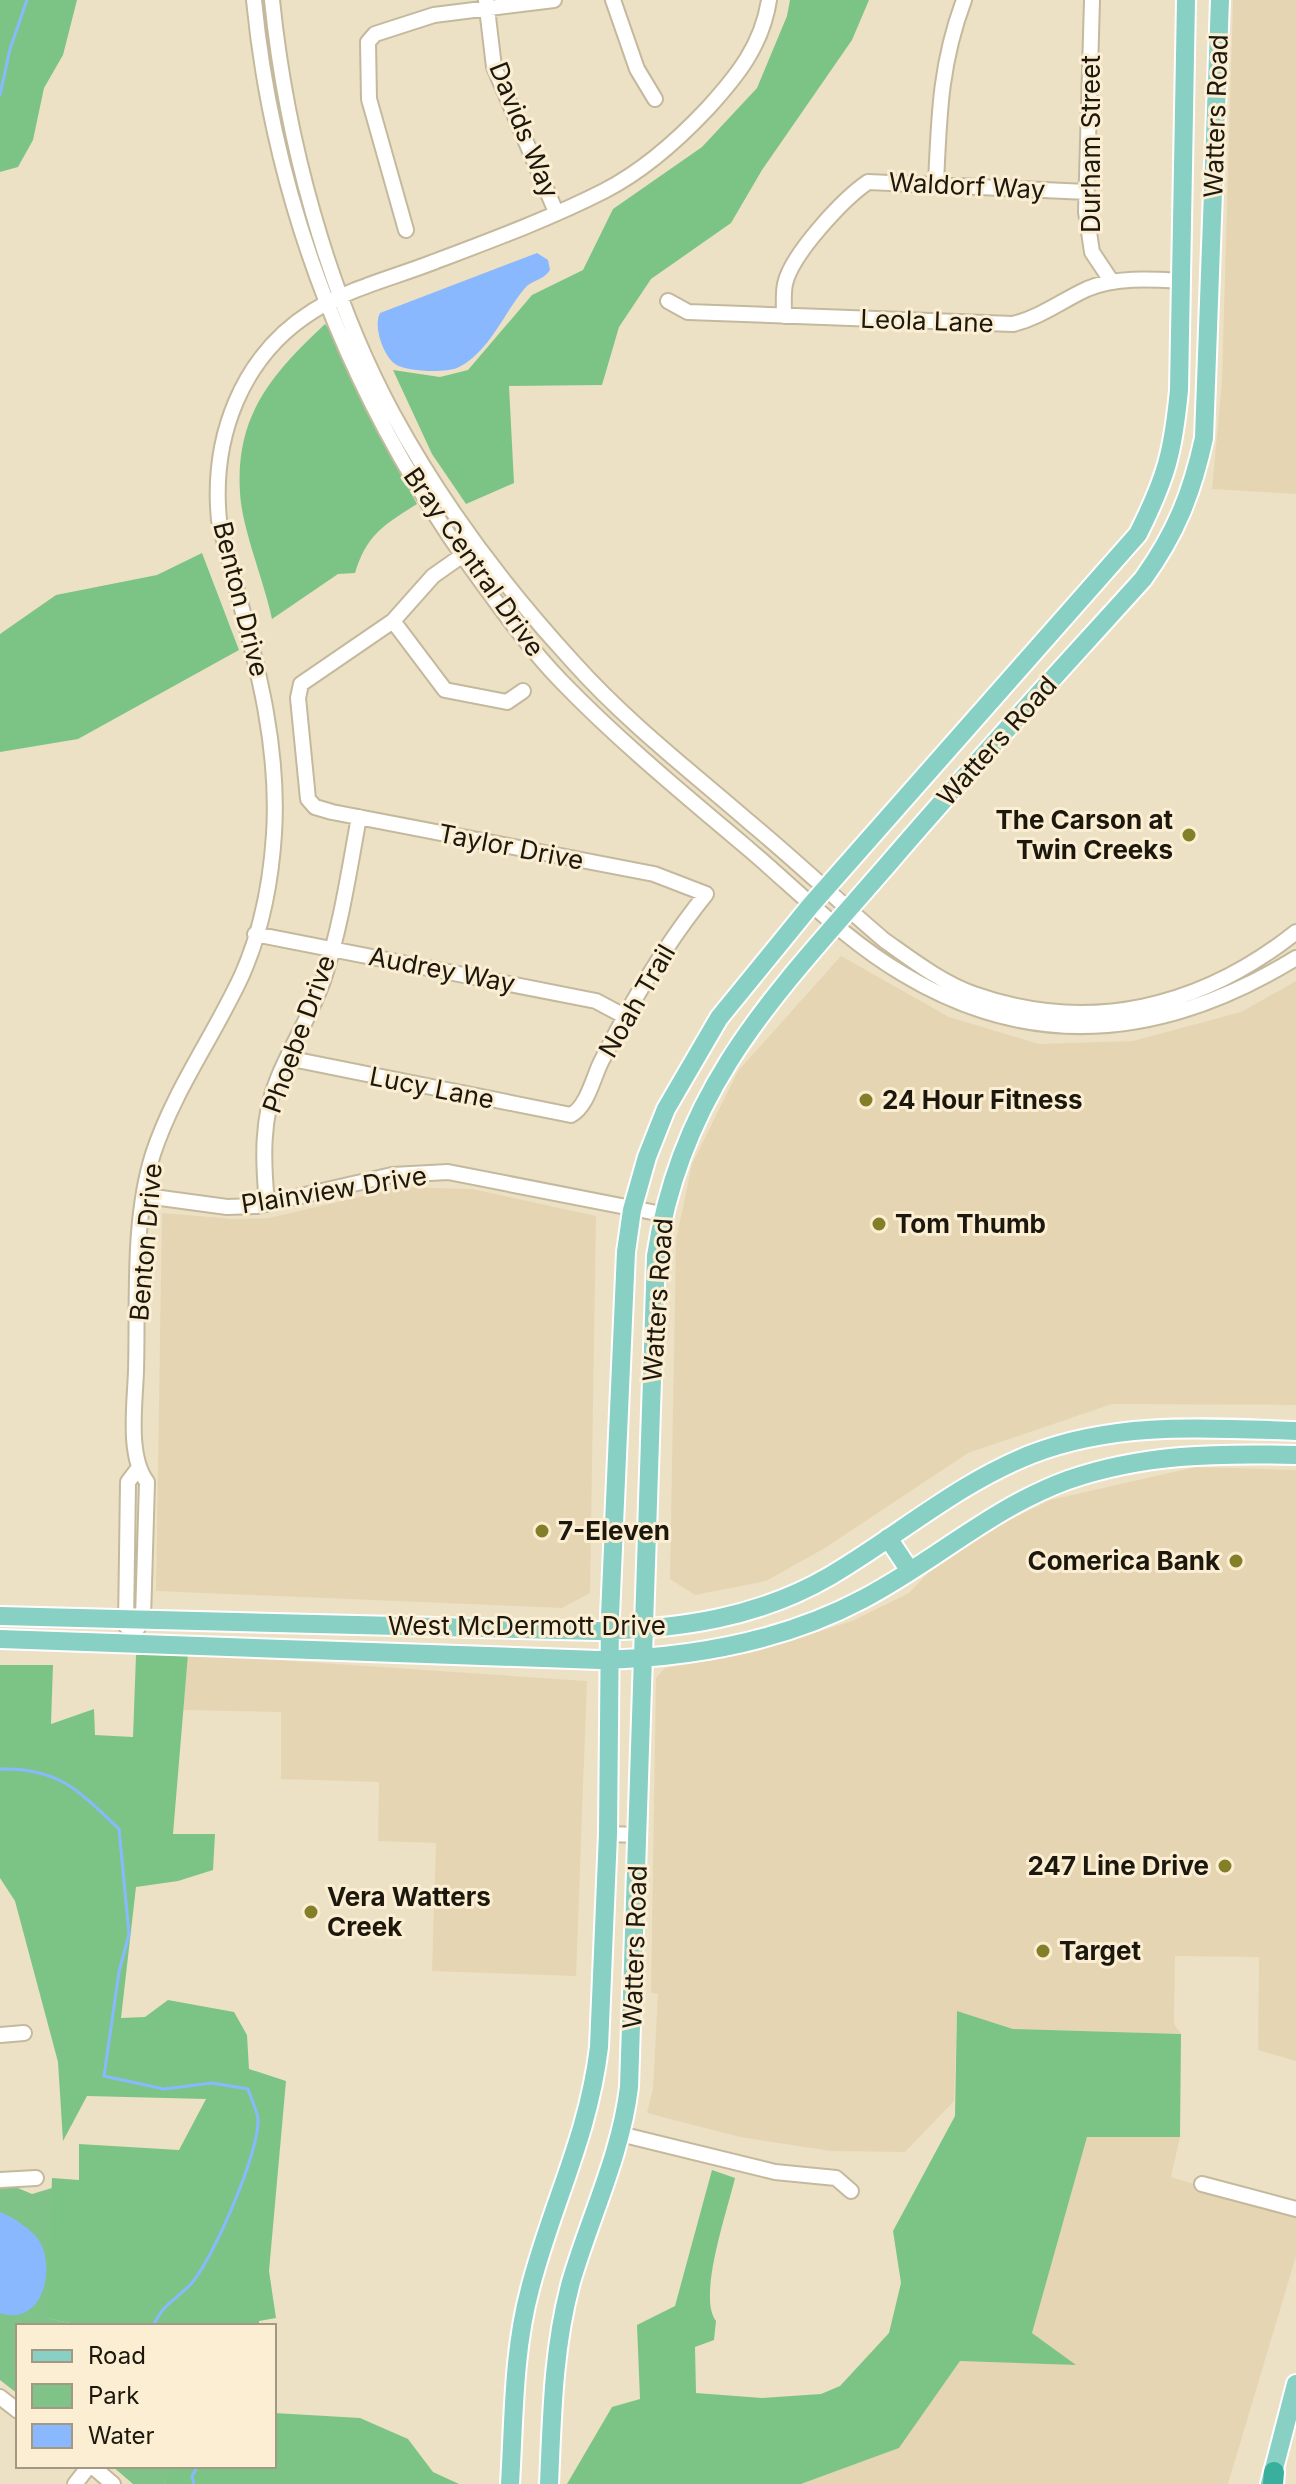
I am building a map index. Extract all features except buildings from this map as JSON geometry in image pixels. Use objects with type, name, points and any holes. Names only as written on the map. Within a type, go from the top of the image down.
[{"type":"main road","name":"Watters Road","points":[[510,2484],[517,2364],[527,2302],[583,2135],[599,2047],[608,1834],[610,1631],[626,1252],[632,1210],[647,1157],[685,1072],[719,1018],[811,905],[1138,534],[1165,481],[1174,443],[1179,390],[1186,0]]},
{"type":"main road","name":"Watters Road","points":[[549,2484],[561,2326],[628,2101],[632,2054],[656,1256],[662,1214],[686,1139],[718,1075],[769,1002],[1143,579],[1170,541],[1192,489],[1204,438],[1220,0]]},
{"type":"main road","points":[[1180,281],[1211,281]]},
{"type":"main road","points":[[1176,1427],[1176,1456]]},
{"type":"main road","name":"West McDermott Drive","points":[[0,1616],[610,1631],[644,1630],[717,1620],[769,1605],[830,1576],[966,1487],[1034,1453],[1102,1434],[1176,1427],[1296,1431]]},
{"type":"main road","name":"West McDermott Drive","points":[[0,1639],[317,1648],[395,1655],[610,1660],[644,1659],[715,1649],[772,1636],[863,1599],[910,1571],[969,1529],[1033,1495],[1110,1468],[1176,1456],[1296,1455]]},
{"type":"main road","points":[[888,1538],[910,1571]]},
{"type":"main road","points":[[395,1655],[397,1627]]},
{"type":"main road","points":[[1272,2480],[1296,2384]]},
{"type":"street","name":"Bray Central Drive","points":[[254,0],[259,54],[288,190],[325,305],[380,423],[436,518],[559,679],[663,776],[811,905],[884,962],[942,995]]},
{"type":"street","name":"Bray Central Drive","points":[[272,0],[278,52],[294,134],[342,298],[394,415],[479,546],[515,595],[575,665],[825,890],[916,963],[971,993],[1005,1002]]},
{"type":"street","points":[[406,230],[369,99],[368,42],[375,34],[434,15],[487,4],[554,0]]},
{"type":"street","points":[[613,0],[637,69],[655,99]]},
{"type":"street","name":"Benton Drive","points":[[129,1642],[134,1619],[128,1482],[137,1470],[139,1284],[146,1196],[153,1155],[169,1114],[242,974],[267,897],[274,834],[271,735],[261,676],[219,520],[218,457],[235,400],[269,348],[297,322],[325,305],[606,190],[677,141],[747,63],[759,39],[769,0]]},
{"type":"street","points":[[936,184],[947,45],[964,0]]},
{"type":"street","name":"Durham Street","points":[[1092,0],[1087,192],[1092,252],[1112,282]]},
{"type":"street","name":"Davids Way","points":[[487,4],[494,67],[556,212]]},
{"type":"street","name":"Waldorf Way","points":[[784,316],[785,284],[795,264],[854,191],[868,182],[1087,192]]},
{"type":"street","name":"Leola Lane","points":[[668,301],[688,312],[1013,324],[1034,319],[1089,288],[1112,282],[1180,281]]},
{"type":"street","points":[[479,546],[433,576],[393,621],[445,690],[507,702],[523,691]]},
{"type":"street","name":"Taylor Drive","points":[[393,621],[301,684],[298,698],[306,791],[315,807],[654,874],[706,894]]},
{"type":"street","name":"Phoebe Drive","points":[[267,1204],[264,1175],[267,1116],[287,1058],[323,979],[359,817]]},
{"type":"street","name":"Noah Trail","points":[[577,1112],[662,955],[706,894]]},
{"type":"street","points":[[942,995],[958,992],[985,1002],[1005,1002],[1054,1012],[1149,1006],[1180,998],[1247,968],[1296,932]]},
{"type":"street","name":"Audrey Way","points":[[255,934],[596,1001],[626,1017]]},
{"type":"street","points":[[1277,970],[1296,951]]},
{"type":"street","points":[[942,995],[1024,1021],[1077,1027],[1127,1024],[1182,1013],[1221,999],[1296,958]]},
{"type":"street","name":"Lucy Lane","points":[[287,1058],[561,1114],[577,1112]]},
{"type":"street","name":"Plainview Drive","points":[[146,1196],[227,1207],[267,1204],[392,1175],[448,1172],[662,1214]]},
{"type":"street","points":[[608,1834],[638,1835]]},
{"type":"street","points":[[0,2035],[24,2033]]},
{"type":"street","points":[[620,2134],[775,2172],[836,2178],[851,2191]]},
{"type":"street","points":[[0,2180],[36,2178]]},
{"type":"street","points":[[1202,2184],[1296,2209]]},
{"type":"street","points":[[0,2397],[16,2409]]},
{"type":"street","points":[[75,2484],[88,2468]]},
{"type":"street","points":[[93,2468],[113,2484]]},
{"type":"shaded area","points":[[1233,0],[1296,0],[1296,494],[1212,489],[1222,380]]},
{"type":"shaded area","points":[[841,956],[949,1017],[1039,1044],[1133,1041],[1241,1012],[1296,981],[1296,1405],[1112,1404],[968,1453],[825,1548],[766,1581],[695,1595],[670,1579],[676,1240],[692,1164],[738,1071]]},
{"type":"shaded area","points":[[402,1187],[472,1189],[596,1216],[590,1593],[562,1608],[156,1591],[162,1213],[234,1219],[269,1218]]},
{"type":"shaded area","points":[[1196,1467],[1296,1470],[1296,2061],[1258,2050],[1259,1957],[1175,1956],[1174,2024],[1181,2034],[1013,2029],[957,2011],[954,2101],[905,2152],[831,2151],[740,2137],[647,2113],[653,2089],[658,1994],[651,1993],[656,1678],[665,1668],[755,1652],[852,1621],[909,1593],[928,1573],[995,1527],[1050,1500]]},
{"type":"shaded area","points":[[188,1654],[587,1681],[576,1976],[432,1971],[436,1843],[378,1841],[379,1782],[281,1779],[281,1712],[183,1710]]},
{"type":"shaded area","points":[[1087,2137],[1180,2137],[1171,2177],[1296,2216],[1296,2256],[1228,2484],[801,2484],[899,2448],[960,2361],[1074,2365],[1032,2333]]},
{"type":"green space","points":[[0,0],[77,0],[63,55],[44,88],[33,140],[18,167],[0,172]]},
{"type":"green space","points":[[790,0],[869,0],[852,40],[762,170],[731,223],[651,279],[619,327],[602,385],[509,386],[514,483],[466,504],[432,454],[393,370],[440,377],[468,370],[532,295],[583,270],[613,209],[702,147],[757,88],[787,16]]},
{"type":"green space","points":[[325,324],[332,332],[366,411],[417,504],[378,532],[365,549],[355,573],[338,574],[272,619],[242,507],[240,465],[244,441],[251,418],[273,379]]},
{"type":"green space","points":[[202,553],[239,650],[78,739],[0,752],[0,634],[56,595],[157,575]]},
{"type":"green space","points":[[188,1654],[173,1834],[215,1834],[213,1870],[178,1881],[136,1887],[121,2018],[145,2017],[168,2000],[234,2012],[247,2035],[249,2069],[286,2081],[269,2271],[276,2318],[259,2321],[259,2324],[74,2324],[47,2318],[52,2178],[79,2180],[79,2144],[179,2150],[206,2099],[87,2096],[63,2141],[58,2062],[15,1901],[0,1878],[0,1665],[53,1665],[51,1724],[94,1709],[95,1735],[133,1737],[136,1655]]},
{"type":"green space","points":[[957,2011],[1013,2029],[1181,2034],[1180,2137],[1087,2137],[1032,2333],[1076,2365],[960,2361],[899,2448],[801,2484],[567,2484],[612,2407],[640,2399],[637,2325],[675,2306],[712,2170],[735,2178],[712,2273],[710,2293],[716,2321],[714,2340],[695,2347],[696,2393],[762,2398],[821,2394],[840,2386],[889,2333],[901,2283],[893,2231],[955,2116]]},
{"type":"green space","points":[[0,2186],[13,2186],[32,2194],[52,2188],[61,2265],[48,2318],[74,2324],[16,2324],[16,2392],[0,2380]]},
{"type":"green space","points":[[276,2413],[360,2418],[408,2439],[433,2472],[459,2484],[164,2484],[172,2469],[276,2468]]},
{"type":"green space","points":[[114,2468],[173,2469],[164,2484],[133,2484]]},
{"type":"water","points":[[537,253],[548,260],[550,270],[525,288],[487,343],[468,361],[451,370],[435,371],[400,367],[391,360],[380,340],[380,313]]},
{"type":"water","points":[[0,2212],[33,2233],[45,2254],[45,2281],[41,2294],[35,2305],[26,2312],[14,2315],[0,2313]]},
{"type":"waterway","points":[[0,95],[10,49],[27,0]]},
{"type":"waterway","points":[[0,1769],[20,1769],[53,1777],[92,1803],[119,1829],[129,1934],[119,1972],[104,2076],[164,2089],[212,2083],[248,2089],[258,2119],[257,2134],[243,2180],[222,2231],[199,2273],[154,2324]]},
{"type":"waterway","points":[[194,2484],[192,2476],[197,2468]]},
{"type":"place","name":"The Carson at Twin Creeks","points":[[1189,835]]},
{"type":"place","name":"24 Hour Fitness","points":[[866,1100]]},
{"type":"place","name":"Tom Thumb","points":[[879,1224]]},
{"type":"place","name":"7-Eleven","points":[[542,1531]]},
{"type":"place","name":"Comerica Bank","points":[[1236,1561]]},
{"type":"place","name":"247 Line Drive","points":[[1225,1866]]},
{"type":"place","name":"Vera Watters Creek","points":[[311,1912]]},
{"type":"place","name":"Target","points":[[1043,1951]]}]
